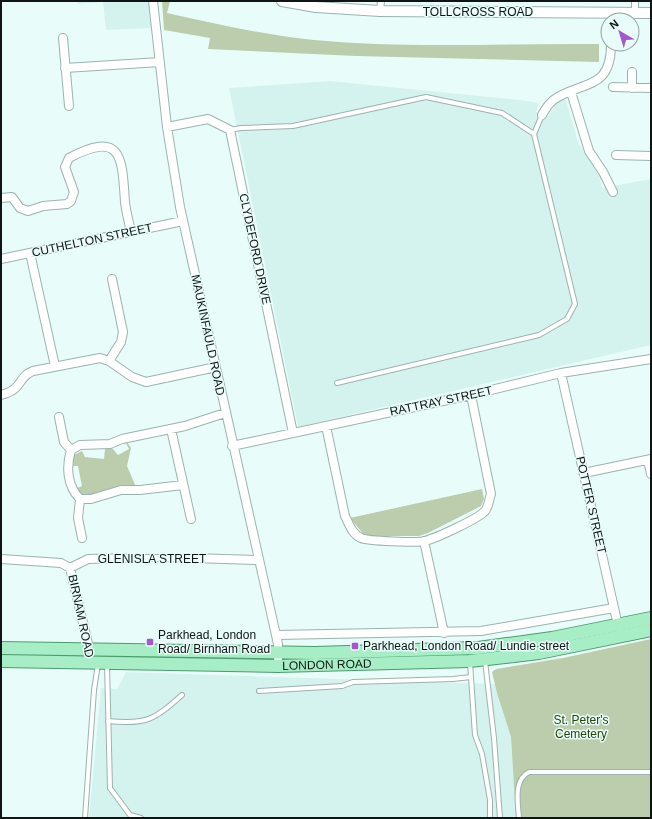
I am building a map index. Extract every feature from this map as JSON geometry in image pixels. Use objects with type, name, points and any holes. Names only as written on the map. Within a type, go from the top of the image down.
[{"type":"main road","name":"LONDON ROAD","points":[[1,661],[99,664],[278,666],[470,661],[539,652],[619,630],[651,618]]},
{"type":"main road","name":"LONDON ROAD","points":[[1,648],[278,652],[484,648],[619,630],[651,630]]},
{"type":"street","name":"MAUKINFAULD ROAD","points":[[152,1],[167,127],[183,221],[232,446],[276,635],[278,666]]},
{"type":"street","name":"TOLLCROSS ROAD","points":[[282,1],[328,8],[380,6],[600,16]]},
{"type":"street","points":[[635,1],[635,12]]},
{"type":"street","name":"TOLLCROSS ROAD","points":[[640,13],[651,13]]},
{"type":"street","points":[[63,38],[69,106]]},
{"type":"street","points":[[542,115],[549,104],[557,97],[592,84],[607,71],[611,52]]},
{"type":"street","points":[[65,68],[160,62]]},
{"type":"street","points":[[632,72],[632,88]]},
{"type":"street","points":[[613,87],[651,88]]},
{"type":"street","points":[[571,92],[589,151],[603,172],[613,192]]},
{"type":"street","points":[[167,127],[208,119],[230,130]]},
{"type":"street","name":"CLYDEFORD DRIVE","points":[[230,130],[293,433]]},
{"type":"street","points":[[1,198],[12,196],[20,208],[28,211],[43,206],[67,204],[73,197],[74,192],[65,167],[69,158],[98,147],[110,148],[114,150],[122,161],[126,210],[131,232]]},
{"type":"street","points":[[616,155],[651,156]]},
{"type":"street","name":"CUTHELTON STREET","points":[[1,259],[183,221]]},
{"type":"street","points":[[30,253],[55,366]]},
{"type":"street","points":[[109,361],[121,342],[123,332],[112,279]]},
{"type":"street","points":[[1,395],[17,389],[30,372],[95,358],[109,361],[132,377],[146,382],[216,367]]},
{"type":"street","name":"RATTRAY STREET","points":[[232,446],[471,395],[561,373],[651,360]]},
{"type":"street","name":"POTTER STREET","points":[[561,373],[619,630]]},
{"type":"street","points":[[326,426],[345,516],[350,528],[360,538],[370,540],[424,541],[472,519],[484,511],[489,504],[491,494],[471,395]]},
{"type":"street","points":[[184,485],[140,490],[121,490],[91,499],[80,499],[73,492],[67,467],[71,450],[80,445],[110,444],[122,439],[171,429],[225,413]]},
{"type":"street","points":[[59,417],[64,442],[71,450]]},
{"type":"street","points":[[171,429],[191,520]]},
{"type":"street","points":[[584,473],[649,459],[651,474]]},
{"type":"street","points":[[80,499],[78,513],[82,538]]},
{"type":"street","points":[[424,541],[444,632]]},
{"type":"street","name":"GLENISLA STREET","points":[[70,568],[88,559],[192,558],[258,560]]},
{"type":"street","points":[[1,559],[61,563],[70,568]]},
{"type":"street","name":"BIRNAM ROAD","points":[[70,568],[90,649],[99,664]]},
{"type":"street","points":[[276,635],[481,630],[614,608]]},
{"type":"lane","points":[[230,130],[241,128],[293,126],[426,97],[502,113],[534,134]]},
{"type":"lane","points":[[337,383],[539,335],[567,319],[575,304],[534,134],[542,115]]},
{"type":"lane","points":[[469,648],[475,735],[482,754],[490,800],[490,818]]},
{"type":"lane","points":[[484,648],[494,738],[500,818]]},
{"type":"lane","points":[[99,664],[108,721],[110,788],[130,815],[141,818]]},
{"type":"lane","points":[[85,818],[99,664]]},
{"type":"lane","points":[[259,691],[342,686],[353,682],[453,679],[471,677]]},
{"type":"lane","points":[[108,721],[125,723],[146,721],[158,715],[182,695]]},
{"type":"lane","points":[[519,818],[518,788],[522,776],[530,772],[651,772]]},
{"type":"shaded area","points":[[77,1],[151,1],[154,28],[106,30],[103,2],[77,4]]},
{"type":"shaded area","points":[[330,81],[539,103],[536,112],[547,118],[558,101],[562,99],[566,100],[578,142],[599,175],[602,188],[651,179],[651,345],[298,427],[229,88]]},
{"type":"shaded area","points":[[126,672],[495,684],[511,737],[516,818],[89,818],[101,688],[117,689]]},
{"type":"green space","points":[[162,1],[170,1],[167,13],[240,29],[295,38],[349,43],[420,45],[599,44],[599,62],[356,56],[208,49],[210,38],[164,30]]},
{"type":"green space","points":[[127,442],[131,448],[127,466],[136,487],[128,486],[92,497],[82,497],[77,488],[82,486],[78,466],[72,466],[74,455],[82,451],[85,457],[104,459],[105,449],[112,448],[118,455],[129,449],[126,443]]},
{"type":"green space","points":[[482,489],[484,499],[481,506],[428,533],[419,536],[365,536],[350,518]]},
{"type":"green space","name":"St. Peter's Cemetery","points":[[651,639],[651,818],[516,818],[511,737],[492,672],[496,669],[563,658]]},
{"type":"place","name":"Parkhead, London Road/ Birnham Road","points":[[150,642]]},
{"type":"place","name":"Parkhead, London Road/ Lundie street","points":[[355,646]]}]
